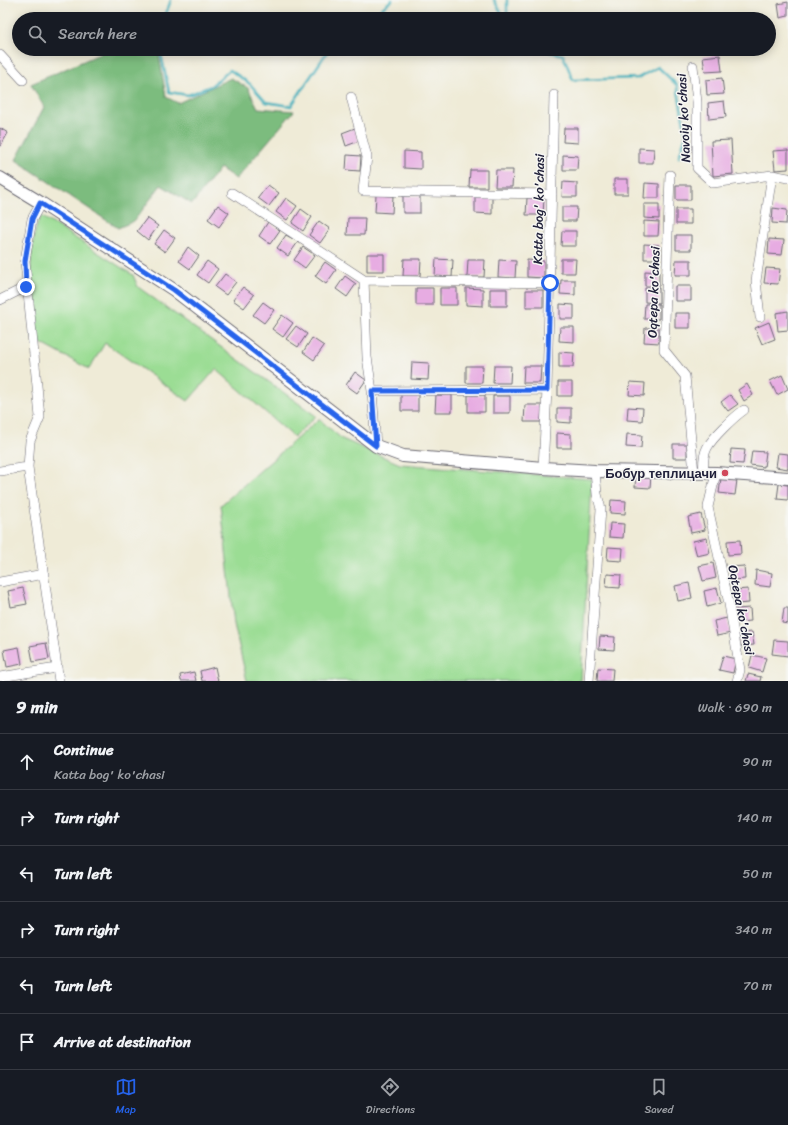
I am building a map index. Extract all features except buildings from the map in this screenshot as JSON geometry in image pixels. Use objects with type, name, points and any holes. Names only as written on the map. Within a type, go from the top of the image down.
[{"type":"main road","points":[[0,178],[174,290],[376,446],[403,456],[543,468],[595,471],[716,473],[788,478]]},
{"type":"street","points":[[0,55],[23,80]]},
{"type":"street","name":"Navoiy ko'chasi","points":[[693,66],[698,102],[697,168],[713,183],[772,175],[788,178]]},
{"type":"street","name":"Katta bog' ko'chasi","points":[[543,468],[547,390],[554,95]]},
{"type":"street","points":[[351,97],[367,157],[363,192],[552,194]]},
{"type":"street","name":"Oqtepa ko'chasi","points":[[670,175],[664,350],[685,376],[699,473]]},
{"type":"street","points":[[760,318],[756,281],[772,175]]},
{"type":"street","points":[[232,193],[364,280],[550,283]]},
{"type":"street","points":[[40,203],[32,219],[25,261],[26,287],[40,417],[30,441],[28,467],[59,681]]},
{"type":"street","points":[[364,280],[367,357],[372,391],[376,446]]},
{"type":"street","points":[[0,300],[26,287]]},
{"type":"street","points":[[372,391],[547,390]]},
{"type":"street","points":[[699,473],[708,447],[733,418],[744,410]]},
{"type":"street","points":[[0,471],[28,467]]},
{"type":"street","points":[[589,681],[601,509],[597,494],[595,471]]},
{"type":"street","name":"Oqtepa ko'chasi","points":[[716,473],[708,507],[729,604],[740,670],[737,681]]},
{"type":"street","points":[[0,582],[44,574]]},
{"type":"street","points":[[0,677],[57,668]]},
{"type":"green space","points":[[95,56],[159,56],[166,97],[178,103],[231,78],[248,88],[258,108],[294,111],[236,179],[220,168],[192,204],[161,185],[134,221],[118,228],[16,160],[44,107],[31,84]]},
{"type":"green space","points":[[41,216],[133,275],[138,287],[316,416],[294,437],[216,369],[188,401],[105,343],[89,369],[33,339],[31,259],[36,228]]},
{"type":"green space","points":[[319,419],[342,439],[400,464],[592,479],[581,681],[247,681],[234,624],[221,505]]},
{"type":"waterway","points":[[167,12],[171,0]]},
{"type":"waterway","points":[[377,12],[392,0]]},
{"type":"waterway","points":[[494,0],[501,12]]},
{"type":"waterway","points":[[507,0],[507,12]]},
{"type":"waterway","points":[[161,56],[169,92],[188,95],[211,86],[230,70],[250,84],[266,102],[291,106],[324,56]]},
{"type":"waterway","points":[[563,56],[573,80],[638,78],[658,67],[677,85],[686,135],[679,157]]},
{"type":"place","name":"Бобур теплицачи","points":[[725,473]]},
{"type":"route","points":[[26,287],[25,261],[32,219],[40,203],[174,290],[376,446],[372,391],[547,390],[550,283]]}]
